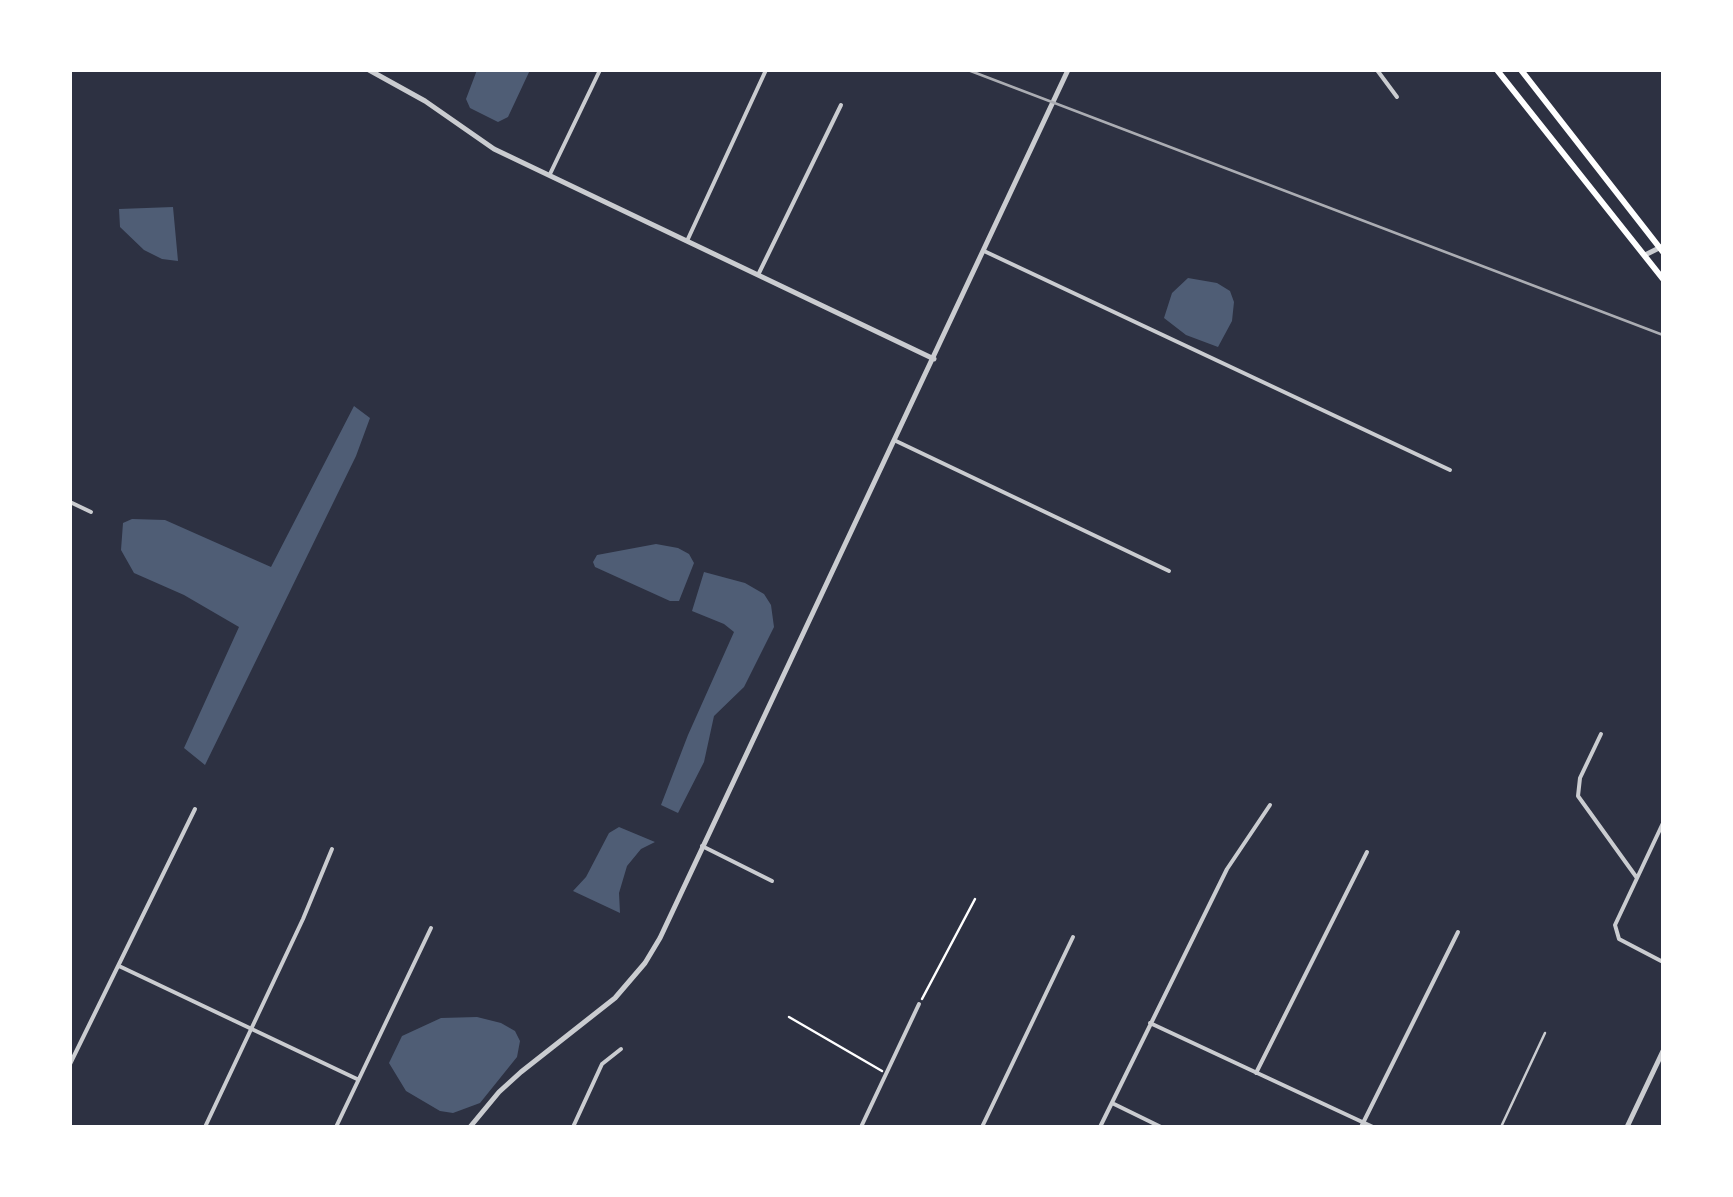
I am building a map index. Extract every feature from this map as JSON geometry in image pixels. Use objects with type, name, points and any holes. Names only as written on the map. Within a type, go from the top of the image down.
[{"type":"main road","points":[[1497,70],[1663,279]]},
{"type":"main road","points":[[1520,70],[1662,249]]},
{"type":"street","points":[[369,70],[425,101],[494,149],[934,359]]},
{"type":"street","points":[[549,176],[600,70]]},
{"type":"street","points":[[687,241],[766,70]]},
{"type":"street","points":[[470,1127],[510,1082],[630,982],[660,938],[1068,70]]},
{"type":"street","points":[[1376,70],[1398,97]]},
{"type":"street","points":[[758,275],[841,105]]},
{"type":"street","points":[[1644,255],[1662,249]]},
{"type":"street","points":[[984,251],[1450,470]]},
{"type":"street","points":[[896,441],[1169,572]]},
{"type":"street","points":[[70,502],[91,512]]},
{"type":"street","points":[[1601,734],[1580,778],[1578,796],[1637,878]]},
{"type":"street","points":[[1100,1127],[1227,870],[1270,806]]},
{"type":"street","points":[[70,1064],[195,809]]},
{"type":"street","points":[[1663,822],[1618,916],[1616,932],[1626,944],[1663,962]]},
{"type":"street","points":[[702,846],[772,881]]},
{"type":"street","points":[[204,1127],[304,919],[332,849]]},
{"type":"street","points":[[1256,1072],[1367,852]]},
{"type":"street","points":[[336,1127],[431,928]]},
{"type":"street","points":[[1362,1125],[1458,932]]},
{"type":"street","points":[[982,1127],[1073,936]]},
{"type":"street","points":[[119,966],[358,1080]]},
{"type":"street","points":[[860,1127],[919,1004]]},
{"type":"street","points":[[1149,1023],[1373,1127]]},
{"type":"street","points":[[573,1127],[602,1064],[620,1049]]},
{"type":"street","points":[[1627,1127],[1663,1051]]},
{"type":"street","points":[[1112,1103],[1161,1127]]},
{"type":"lane","points":[[1501,1127],[1545,1034]]},
{"type":"path","points":[[919,1004],[975,899]]},
{"type":"path","points":[[789,1017],[877,1066],[885,1076]]},
{"type":"water","points":[[477,70],[530,70],[508,117],[498,122],[470,108],[466,99]]},
{"type":"water","points":[[173,207],[178,261],[162,259],[144,250],[120,227],[119,209]]},
{"type":"water","points":[[1188,278],[1217,283],[1230,291],[1234,302],[1232,321],[1218,347],[1186,335],[1164,318],[1172,293]]},
{"type":"water","points":[[354,406],[370,418],[356,456],[205,765],[184,748],[239,627],[184,595],[134,573],[121,550],[123,523],[132,519],[165,520],[271,567]]},
{"type":"water","points":[[656,544],[678,548],[689,554],[694,563],[679,601],[670,601],[595,567],[593,562],[597,555]]},
{"type":"water","points":[[704,572],[745,583],[764,594],[771,605],[774,627],[744,687],[714,716],[704,762],[678,813],[661,805],[734,632],[692,611]]},
{"type":"water","points":[[619,827],[655,842],[641,849],[627,866],[619,893],[620,913],[573,891],[586,877],[609,833]]},
{"type":"water","points":[[477,1017],[501,1023],[515,1031],[520,1041],[517,1057],[480,1103],[453,1113],[440,1111],[406,1091],[389,1063],[402,1036],[441,1018]]},
{"type":"railway","points":[[968,70],[1663,335]]}]
